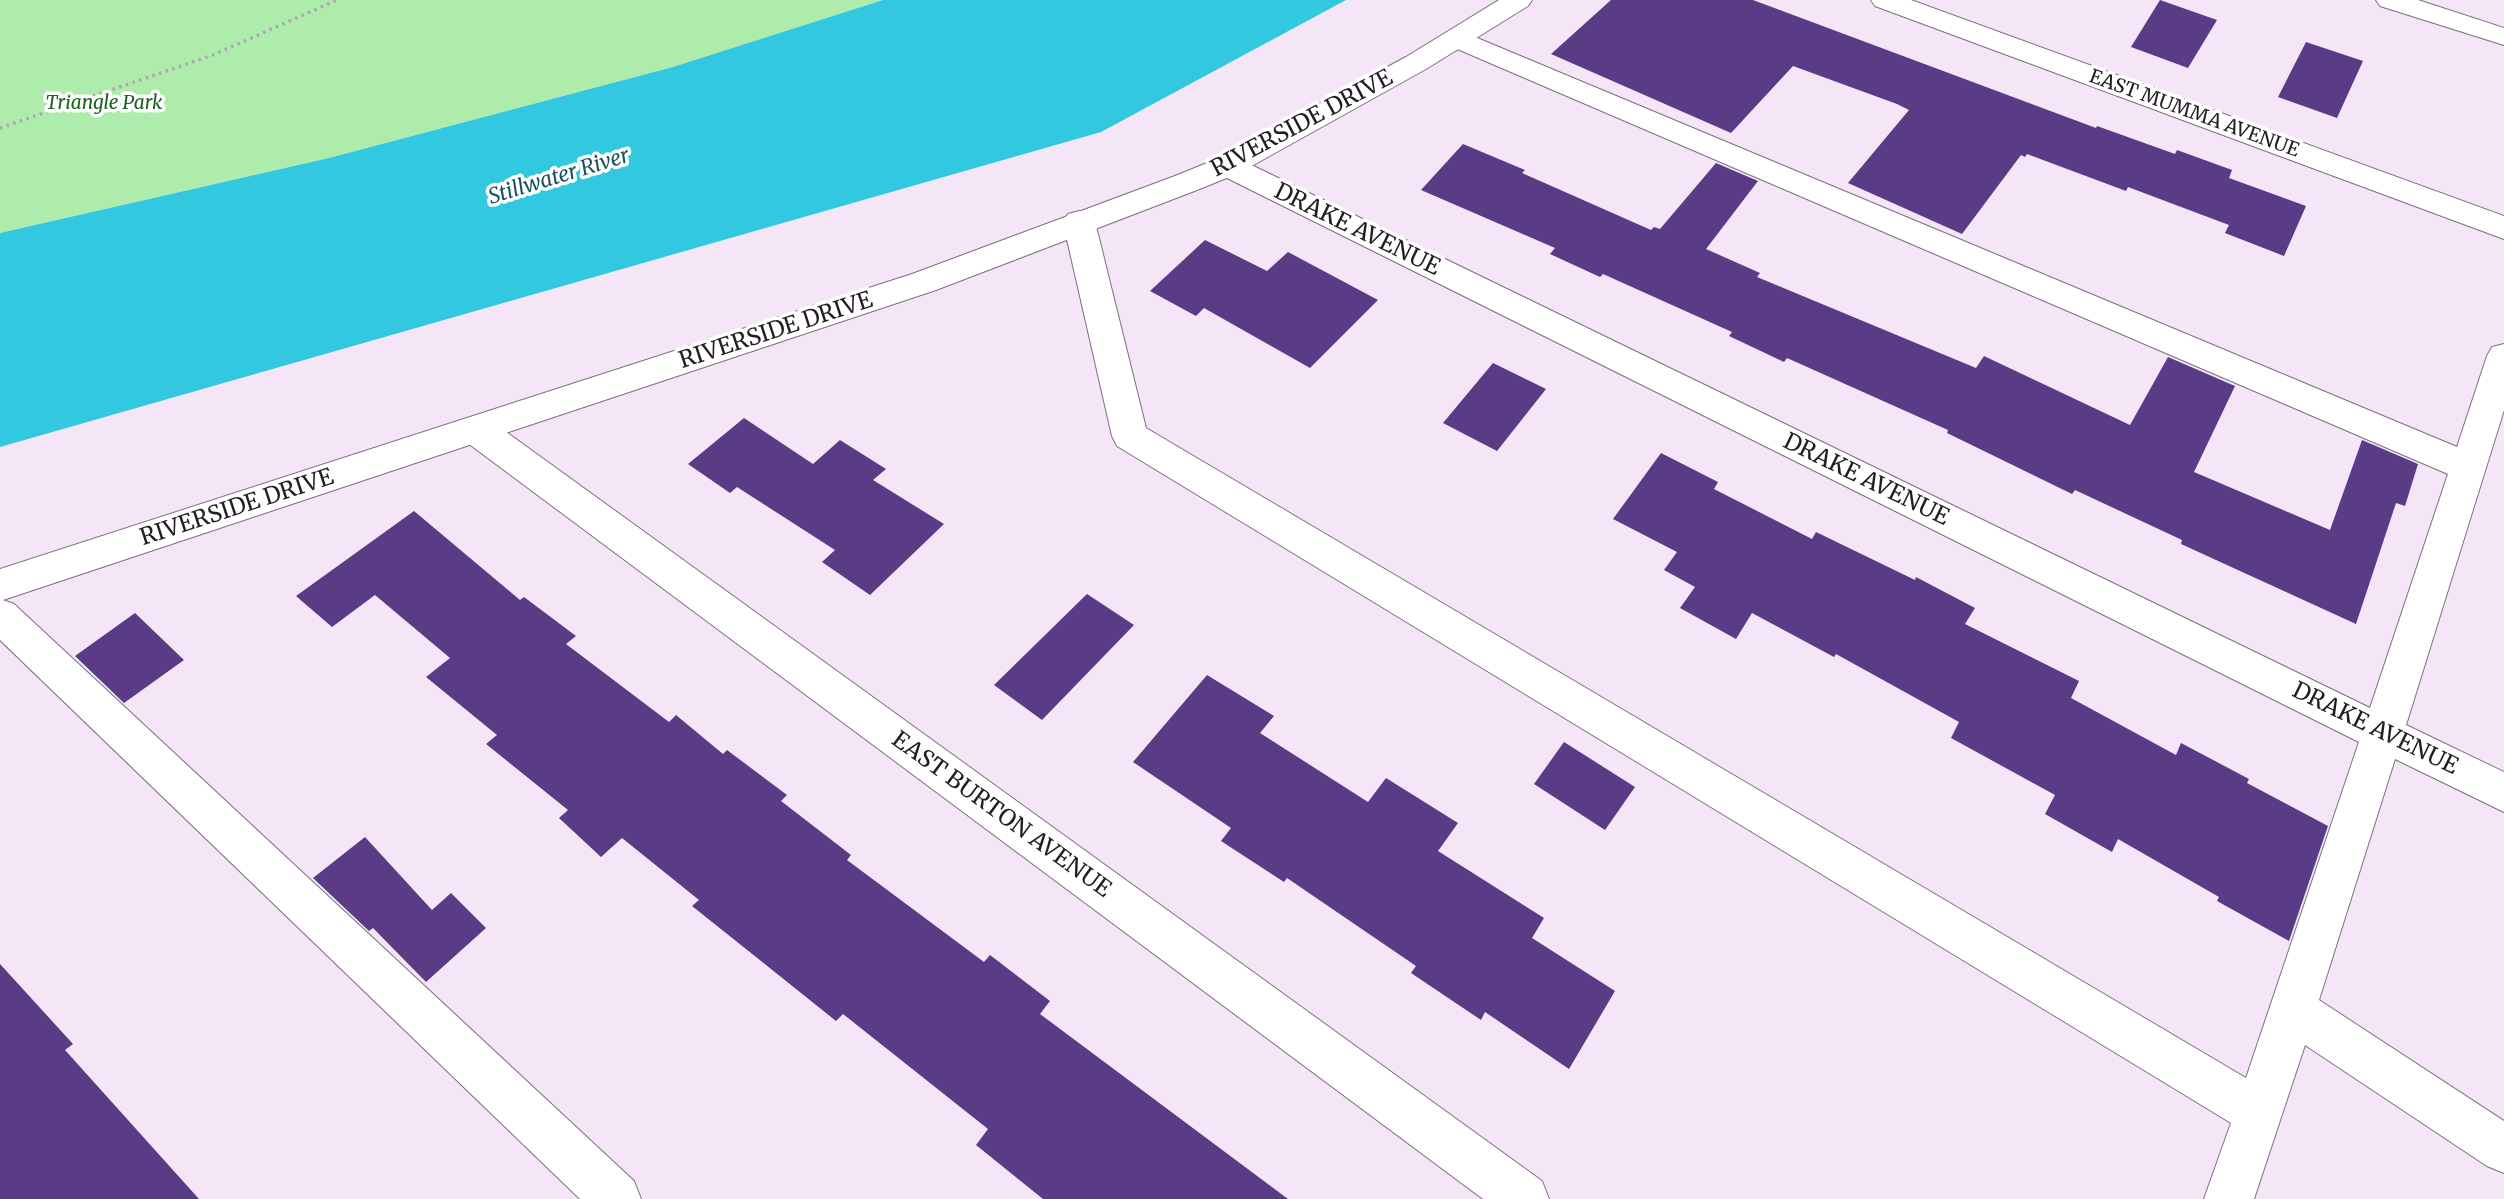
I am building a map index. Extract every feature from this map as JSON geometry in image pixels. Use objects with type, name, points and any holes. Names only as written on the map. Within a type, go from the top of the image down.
[{"type":"street","name":"RIVERSIDE DRIVE","points":[[0,584],[478,431],[911,286],[1228,166],[1458,38],[1518,0]]},
{"type":"street","name":"EAST MUMMA AVENUE","points":[[1885,0],[2504,228]]},
{"type":"street","points":[[2390,0],[2504,37]]},
{"type":"street","points":[[1458,38],[2468,467]]},
{"type":"street","name":"DRAKE AVENUE","points":[[1228,166],[2504,793]]},
{"type":"street","points":[[1079,222],[1130,436],[2258,1112]]},
{"type":"street","points":[[2229,1199],[2293,1010],[2504,356]]},
{"type":"street","name":"EAST BURTON AVENUE","points":[[478,431],[1524,1199]]},
{"type":"street","points":[[0,615],[616,1199]]},
{"type":"street","points":[[2293,1010],[2504,1149]]},
{"type":"path","points":[[0,128],[211,58],[337,0]]},
{"type":"green space","name":"Triangle Park","points":[[0,0],[883,0],[673,67],[329,158],[0,233]]},
{"type":"water","name":"Stillwater River","points":[[883,0],[1346,0],[1101,132],[0,447],[0,233],[329,158],[673,67]]},
{"type":"building","points":[[1611,0],[1753,0],[2096,128],[2097,126],[2175,154],[2177,150],[2232,170],[2229,178],[2306,206],[2284,256],[2225,233],[2229,225],[2128,187],[2126,191],[2027,154],[2025,157],[2021,155],[1962,234],[1848,183],[1909,110],[1897,104],[1793,66],[1731,133],[1551,54]]},
{"type":"building","points":[[2160,0],[2217,20],[2188,68],[2131,47]]},
{"type":"building","points":[[2306,42],[2363,61],[2337,118],[2278,97]]},
{"type":"building","points":[[1463,144],[1525,170],[1522,173],[1651,230],[1654,227],[1660,229],[1716,163],[1758,181],[1706,249],[1760,273],[1757,277],[1976,368],[1984,356],[2130,425],[2168,357],[2235,386],[2194,472],[2330,530],[2362,440],[2418,464],[2405,506],[2396,503],[2356,624],[2181,544],[2182,540],[2075,490],[2072,494],[1947,433],[1948,430],[1787,358],[1784,362],[1729,336],[1732,332],[1603,274],[1600,277],[1550,254],[1555,248],[1421,190]]},
{"type":"building","points":[[1205,240],[1267,271],[1288,252],[1378,300],[1310,368],[1204,308],[1196,316],[1150,291]]},
{"type":"building","points":[[1493,363],[1546,389],[1497,451],[1443,423]]},
{"type":"building","points":[[744,418],[813,464],[840,440],[886,469],[873,480],[944,524],[870,595],[822,562],[835,550],[737,487],[730,493],[688,464]]},
{"type":"building","points":[[1661,453],[1718,482],[1714,489],[1812,539],[1816,532],[1915,580],[1916,577],[1975,608],[1965,624],[2079,681],[2071,698],[2176,755],[2181,743],[2249,779],[2247,783],[2328,826],[2289,941],[2217,901],[2219,897],[2118,839],[2112,852],[2045,814],[2055,795],[1951,738],[1959,722],[1836,654],[1834,657],[1752,613],[1736,639],[1680,608],[1695,587],[1664,570],[1677,552],[1613,519]]},
{"type":"building","points":[[414,511],[520,600],[524,597],[576,636],[566,644],[669,722],[676,715],[723,754],[727,750],[787,795],[781,801],[851,855],[847,860],[984,962],[990,955],[1050,1001],[1040,1014],[1288,1199],[1043,1199],[976,1145],[988,1129],[843,1014],[836,1021],[692,906],[699,900],[622,838],[601,857],[559,818],[568,810],[486,744],[497,735],[426,677],[450,658],[375,595],[332,627],[296,596]]},
{"type":"building","points":[[1087,594],[1134,625],[1042,720],[994,685]]},
{"type":"building","points":[[135,613],[184,660],[124,703],[75,656]]},
{"type":"building","points":[[1207,675],[1274,716],[1260,733],[1368,802],[1386,778],[1458,823],[1438,851],[1544,918],[1532,938],[1615,991],[1569,1069],[1485,1012],[1481,1020],[1411,973],[1416,966],[1287,878],[1284,882],[1221,841],[1231,828],[1133,762]]},
{"type":"building","points":[[1564,742],[1635,787],[1605,830],[1534,784]]},
{"type":"building","points":[[365,837],[432,910],[451,893],[486,928],[426,982],[373,928],[369,931],[313,878]]},
{"type":"building","points":[[0,964],[73,1044],[65,1050],[199,1199],[0,1199]]}]
